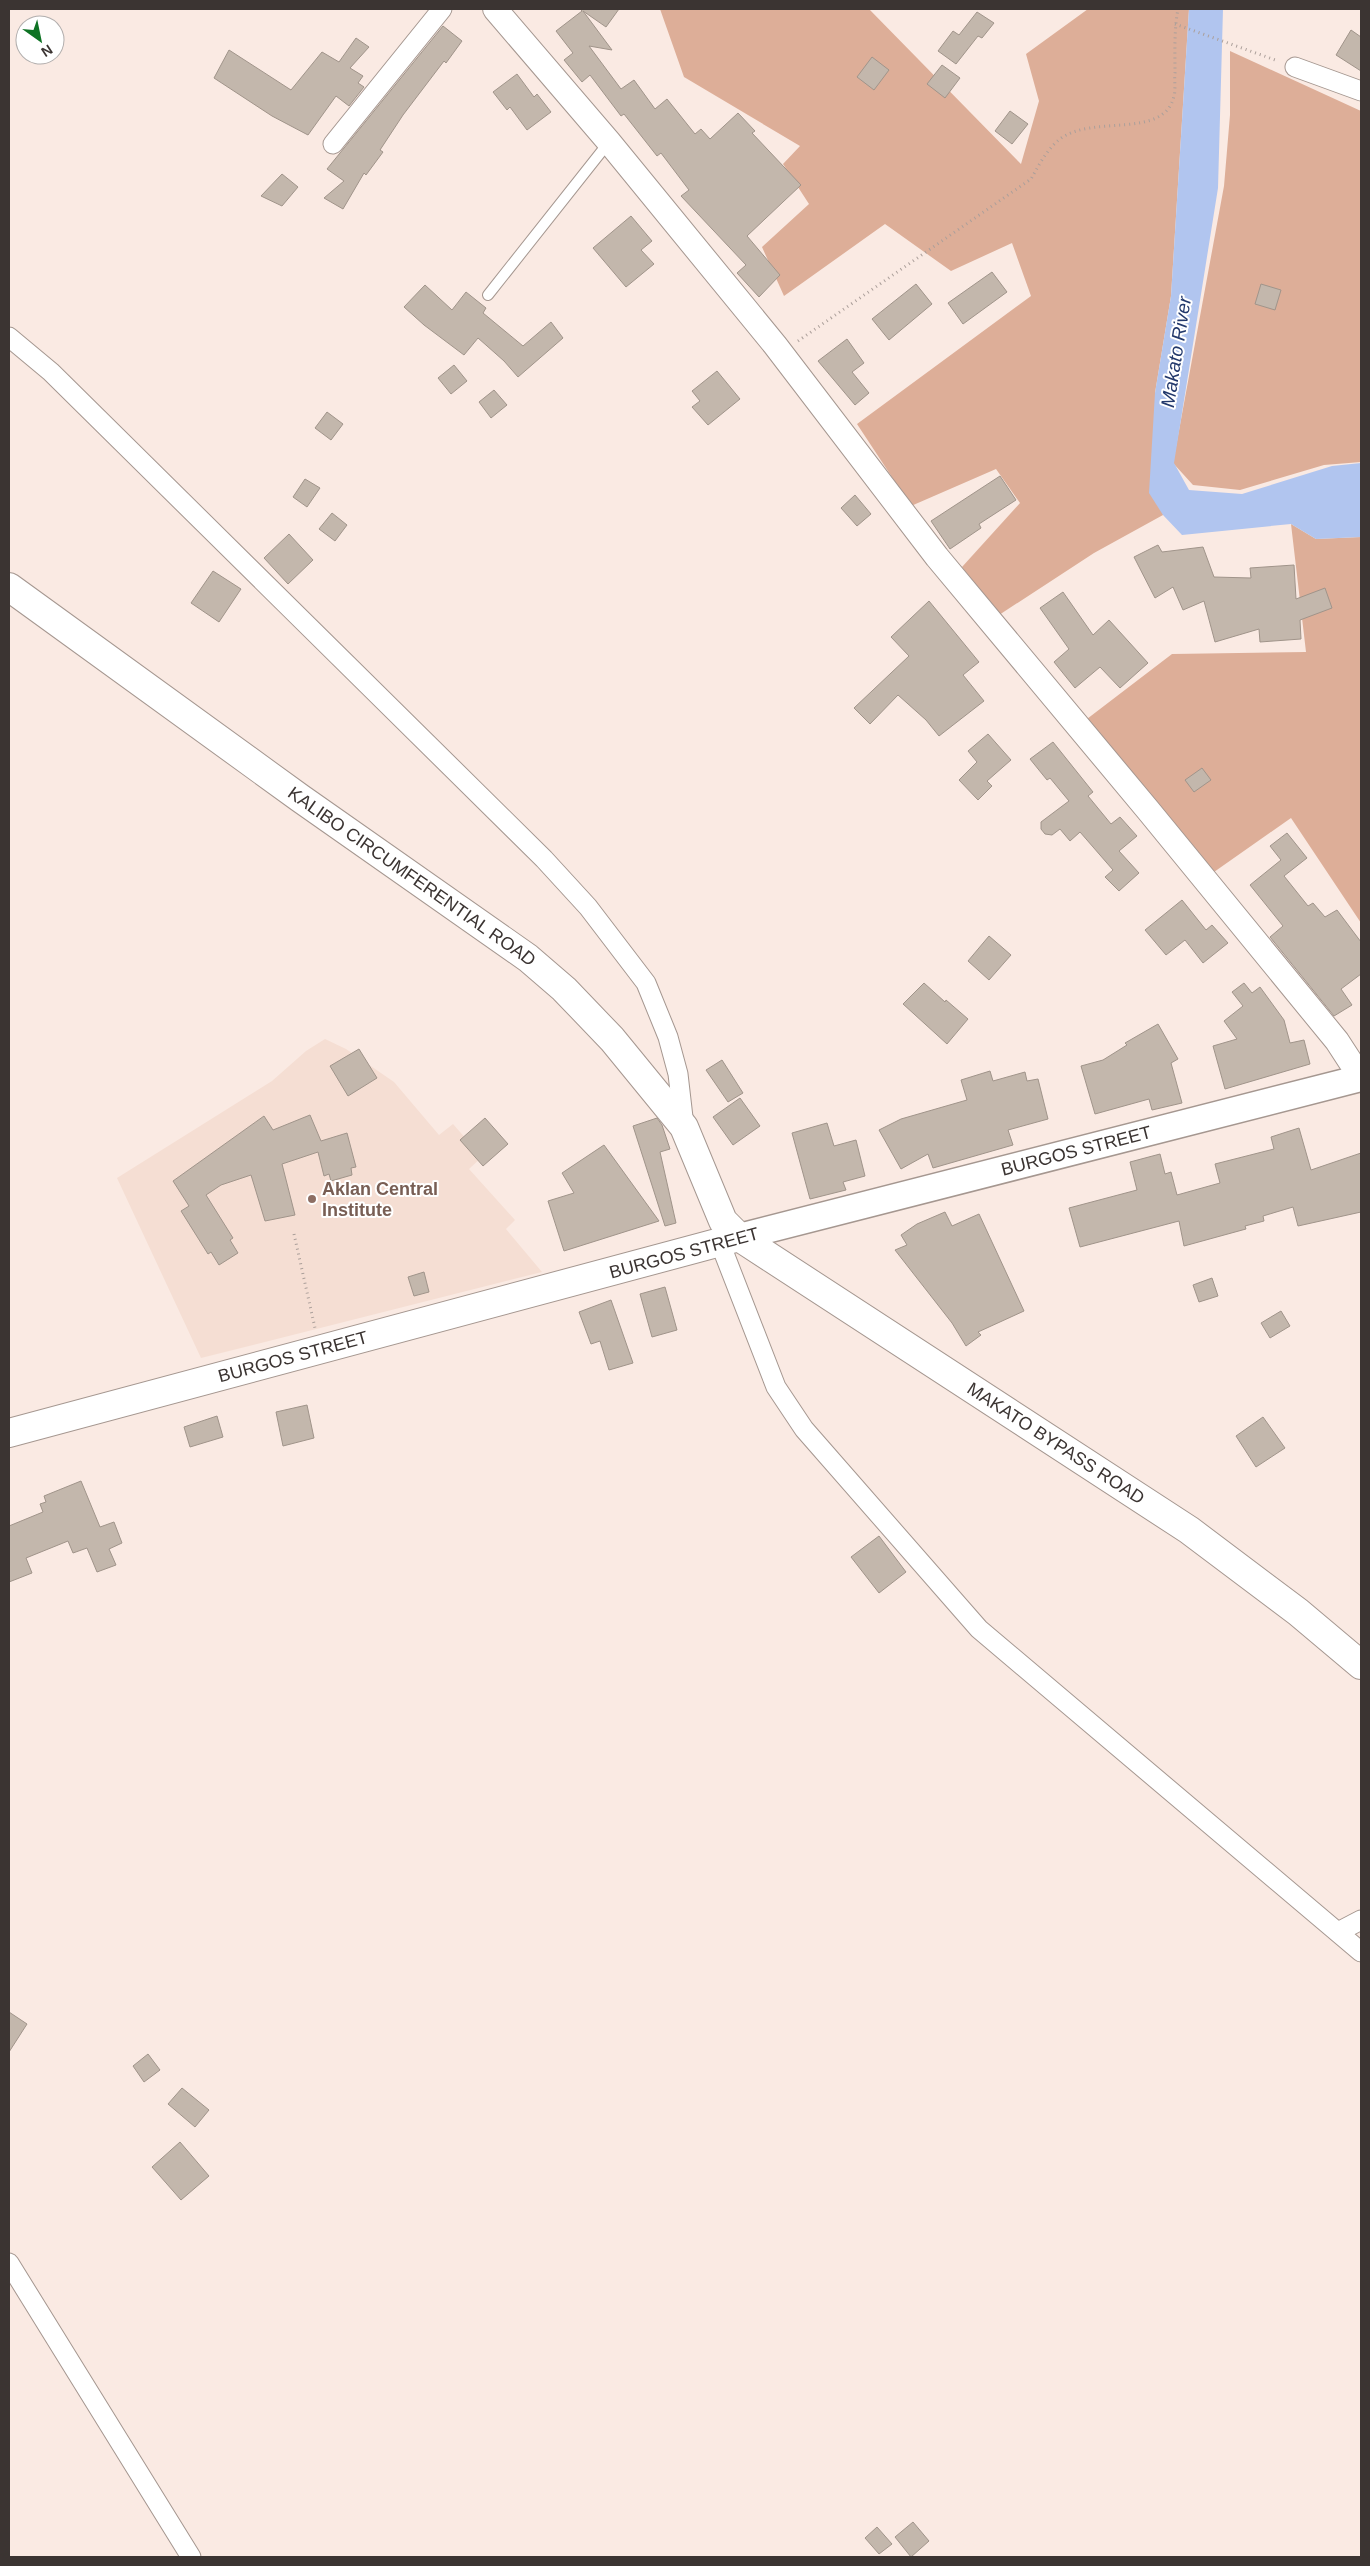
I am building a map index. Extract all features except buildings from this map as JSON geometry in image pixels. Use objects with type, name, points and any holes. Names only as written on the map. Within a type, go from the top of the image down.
[{"type":"main road","name":"KALIBO CIRCUMFERENTIAL ROAD","points":[[9,587],[300,798],[528,958],[588,1013],[666,1102],[684,1127],[730,1240]]},
{"type":"main road","name":"BURGOS STREET","points":[[9,1433],[730,1240],[1361,1078]]},
{"type":"main road","name":"MAKATO BYPASS ROAD","points":[[730,1240],[1188,1530],[1298,1612],[1361,1665]]},
{"type":"street","points":[[333,144],[442,9]]},
{"type":"street","points":[[495,9],[608,142],[775,345],[937,557],[1337,1041],[1361,1078]]},
{"type":"street","points":[[1295,67],[1361,90]]},
{"type":"street","points":[[9,337],[58,378],[544,859],[588,907],[646,983],[668,1037],[678,1074],[684,1127]]},
{"type":"street","points":[[730,1240],[776,1387],[804,1429],[979,1629],[1361,1952]]},
{"type":"street","points":[[1338,1932],[1361,1920]]},
{"type":"street","points":[[9,2264],[191,2557]]},
{"type":"lane","points":[[488,295],[608,142]]},
{"type":"path","points":[[793,345],[1031,179],[1045,156],[1060,139],[1082,129],[1102,125],[1150,122],[1166,112],[1174,96],[1175,24],[1178,9]]},
{"type":"path","points":[[1175,24],[1295,67]]},
{"type":"path","points":[[294,1234],[319,1350]]},
{"type":"shaded area","points":[[660,9],[869,9],[1021,164],[1039,101],[1026,54],[1088,9],[1189,9],[1171,296],[1155,393],[1163,515],[1094,553],[999,615],[962,567],[1020,503],[996,469],[911,506],[857,424],[1031,296],[1012,243],[951,271],[885,224],[784,296],[762,247],[809,204],[783,164],[800,146],[684,77]]},
{"type":"shaded area","points":[[1230,51],[1361,111],[1361,462],[1324,465],[1240,490],[1193,485],[1173,463],[1224,186],[1230,115]]},
{"type":"shaded area","points":[[1291,524],[1316,539],[1361,537],[1361,923],[1291,818],[1214,872],[1083,722],[1172,654],[1306,652]]},
{"type":"shaded area","name":"Aklan Central Institute","points":[[325,1039],[346,1049],[394,1082],[439,1135],[453,1124],[482,1157],[469,1169],[515,1220],[506,1229],[542,1272],[201,1358],[117,1178],[272,1081],[306,1051]]},
{"type":"water","name":"Makato River","points":[[1189,9],[1223,9],[1218,188],[1174,463],[1189,490],[1242,494],[1332,466],[1361,463],[1361,537],[1316,539],[1291,524],[1182,535],[1163,515],[1149,493],[1155,393],[1171,296]]},
{"type":"place","name":"Aklan Central Institute","points":[[312,1199]]}]
